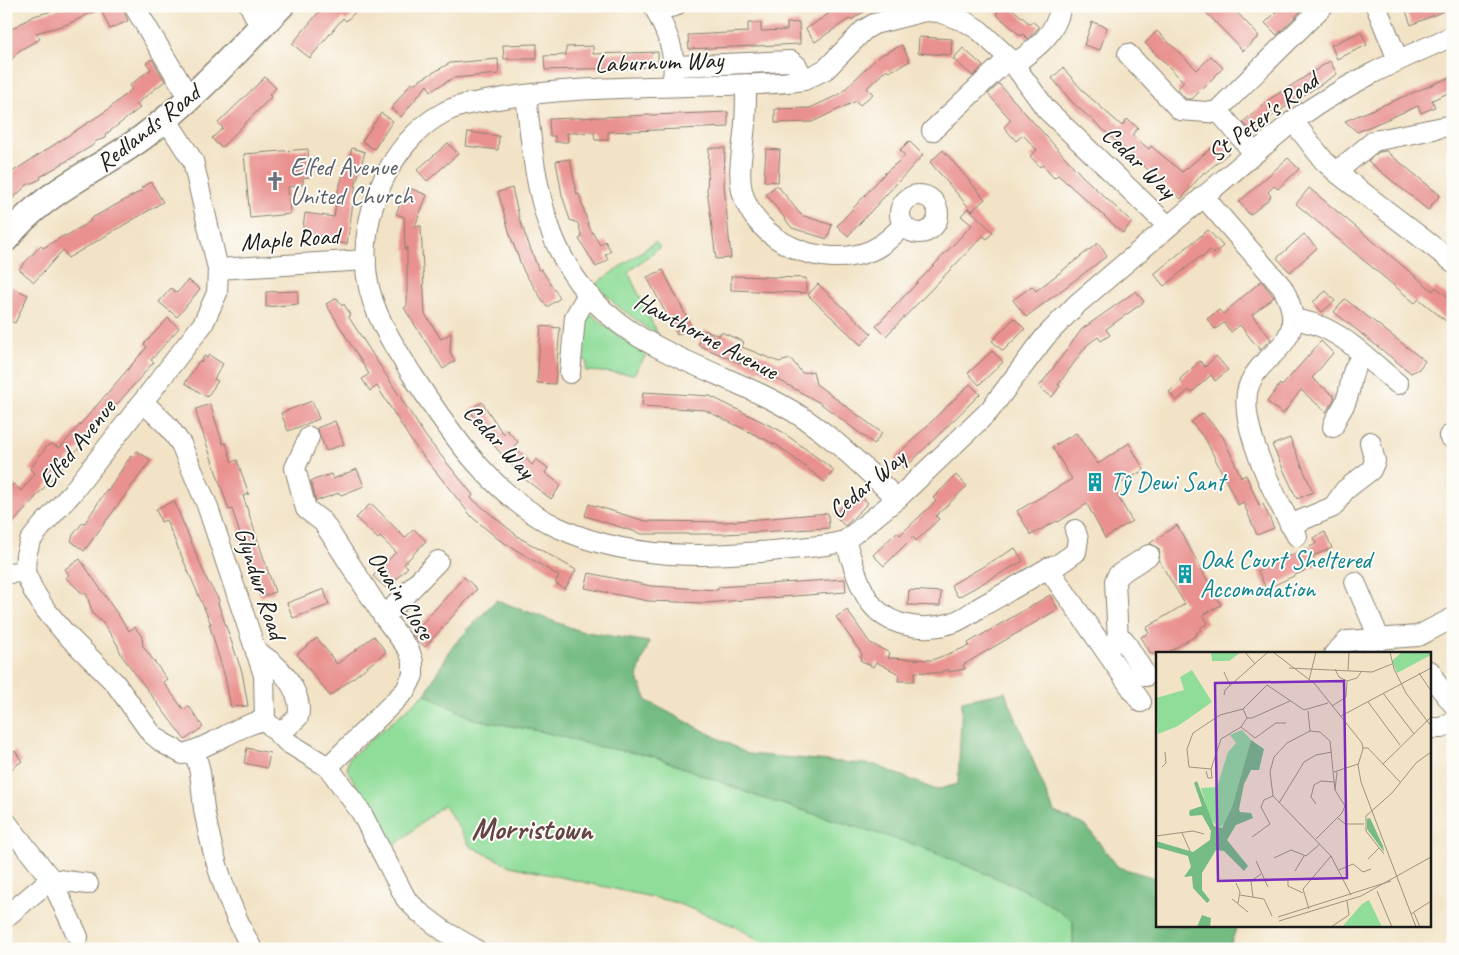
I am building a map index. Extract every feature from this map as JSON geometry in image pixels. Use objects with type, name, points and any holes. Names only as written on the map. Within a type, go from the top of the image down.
[{"type":"main road","name":"Redlands Road","points":[[6,240],[25,217],[43,202],[118,155],[190,99],[255,17],[281,6]]},
{"type":"street","points":[[134,6],[190,99]]},
{"type":"street","points":[[932,131],[1011,62],[1037,48],[1054,26],[1061,6]]},
{"type":"street","points":[[1215,113],[1323,6]]},
{"type":"street","points":[[1376,6],[1398,60]]},
{"type":"street","points":[[662,8],[675,66],[672,87]]},
{"type":"street","name":"Laburnum Way","points":[[366,260],[368,224],[379,184],[395,158],[423,128],[434,118],[459,106],[526,95],[804,80],[826,68],[860,34],[874,24],[925,9],[966,22],[979,30],[1011,62]]},
{"type":"street","name":"St Peter's Road","points":[[1168,226],[1254,153],[1313,107],[1398,60],[1453,36]]},
{"type":"street","points":[[1128,54],[1180,110],[1220,113],[1254,153]]},
{"type":"street","points":[[675,66],[791,62],[797,66],[804,80]]},
{"type":"street","name":"Cedar Way","points":[[366,260],[371,293],[385,328],[450,431],[494,482],[558,528],[622,549],[663,554],[708,555],[806,547],[845,541],[897,499],[989,411],[1045,337],[1061,320],[1168,226],[1046,109],[1011,62]]},
{"type":"street","points":[[746,84],[741,184],[746,202],[769,232],[787,246],[809,255],[852,255],[880,246],[904,226]]},
{"type":"street","name":"Hawthorne Avenue","points":[[526,95],[540,198],[560,251],[588,294],[633,333],[780,404],[805,419],[856,460],[897,499]]},
{"type":"street","name":"Elfed Avenue","points":[[166,119],[193,161],[218,270],[217,293],[203,324],[144,403],[30,542],[26,555],[16,572],[33,590],[45,609],[64,632],[115,683],[152,732],[163,743],[183,754],[194,752]]},
{"type":"street","points":[[1293,121],[1324,161],[1336,172],[1453,262]]},
{"type":"street","points":[[1336,172],[1374,141],[1453,125]]},
{"type":"street","points":[[1203,196],[1282,287],[1289,300],[1292,320],[1289,335],[1251,382],[1246,408],[1249,429],[1294,530],[1333,508],[1345,490],[1370,470],[1375,461],[1370,442]]},
{"type":"street","name":"Maple Road","points":[[218,270],[366,260]]},
{"type":"street","points":[[570,373],[574,317],[588,294]]},
{"type":"street","points":[[1292,320],[1304,320],[1329,329],[1398,384]]},
{"type":"street","points":[[1333,428],[1335,420],[1346,402],[1354,366],[1363,356]]},
{"type":"street","name":"Glyndwr Road","points":[[144,403],[168,426],[181,444],[207,506],[256,652],[265,686],[263,704],[265,720]]},
{"type":"street","name":"Owain Close","points":[[309,437],[295,468],[306,509],[323,522],[384,617],[409,650],[413,662],[410,682],[406,690],[328,767]]},
{"type":"street","points":[[845,541],[864,591],[873,606],[882,614],[901,623],[919,628],[954,623],[1048,568],[1059,564],[1076,552],[1078,539],[1075,530]]},
{"type":"street","points":[[1110,645],[1115,581],[1118,575],[1149,555]]},
{"type":"street","points":[[384,617],[438,561]]},
{"type":"street","points":[[1048,568],[1110,645],[1141,702]]},
{"type":"street","points":[[1355,582],[1380,640]]},
{"type":"street","points":[[1336,652],[1347,641],[1380,640],[1417,645],[1453,618]]},
{"type":"street","points":[[1110,645],[1124,640],[1146,676]]},
{"type":"street","points":[[256,652],[271,661],[298,697],[298,717],[279,735]]},
{"type":"street","points":[[1432,675],[1453,704]]},
{"type":"street","points":[[252,949],[236,919],[223,887],[205,814],[199,762],[194,752],[248,723],[265,720],[279,735],[328,767],[361,812],[406,898],[419,912],[444,931],[475,949]]},
{"type":"street","points":[[1432,728],[1442,728],[1453,720]]},
{"type":"street","points":[[6,822],[14,846],[51,879],[78,937]]},
{"type":"street","points":[[6,917],[51,879],[88,884]]},
{"type":"green space","points":[[655,242],[660,247],[628,272],[659,337],[615,304],[596,284]]},
{"type":"green space","points":[[589,312],[609,329],[646,355],[634,374],[586,371],[587,361],[580,358],[583,318]]},
{"type":"green space","points":[[496,600],[580,631],[649,642],[637,676],[647,701],[748,754],[875,765],[936,790],[958,784],[962,701],[1005,692],[1054,812],[1086,826],[1118,867],[1156,878],[1156,928],[1236,928],[1229,949],[1073,949],[1073,921],[1043,900],[1014,885],[916,845],[759,797],[653,756],[595,746],[544,732],[474,719],[425,694],[452,647]]},
{"type":"green space","points":[[425,694],[474,719],[544,732],[595,746],[653,756],[759,797],[916,845],[1014,885],[1043,900],[1073,921],[1073,948],[773,949],[737,927],[674,902],[510,866],[470,846],[444,804],[388,851],[369,807],[347,769],[349,758]]},
{"type":"building","points":[[70,6],[106,6],[68,24],[36,33],[40,39],[20,50],[6,66],[6,32],[34,16]]},
{"type":"building","points":[[110,6],[122,6],[128,21],[110,29],[101,10]]},
{"type":"building","points":[[324,6],[362,6],[346,21],[343,18],[310,58],[292,44]]},
{"type":"building","points":[[840,6],[873,6],[851,20],[849,19],[815,42],[806,29]]},
{"type":"building","points":[[1003,6],[1009,6],[1030,24],[1032,21],[1039,27],[1028,39],[1023,34],[1021,36],[996,14]]},
{"type":"building","points":[[1200,6],[1231,6],[1259,36],[1243,51]]},
{"type":"building","points":[[1282,6],[1306,6],[1277,35],[1265,23]]},
{"type":"building","points":[[1417,6],[1453,7],[1411,25],[1406,11]]},
{"type":"building","points":[[799,22],[800,44],[689,49],[688,35],[748,32],[748,23],[761,23],[761,31],[787,30],[787,23]]},
{"type":"building","points":[[1092,22],[1107,27],[1100,50],[1084,45]]},
{"type":"building","points":[[1157,31],[1197,70],[1211,56],[1223,68],[1192,99],[1186,99],[1177,89],[1184,82],[1145,43]]},
{"type":"building","points":[[1361,32],[1367,45],[1337,59],[1331,45]]},
{"type":"building","points":[[919,37],[952,39],[951,55],[918,53]]},
{"type":"building","points":[[537,44],[537,59],[504,59],[503,45]]},
{"type":"building","points":[[902,45],[910,61],[889,72],[887,69],[867,88],[873,94],[860,105],[856,101],[812,122],[775,123],[775,109],[810,108],[840,94],[879,56]]},
{"type":"building","points":[[593,46],[593,54],[658,52],[658,67],[545,70],[544,56],[566,55],[566,47]]},
{"type":"building","points":[[963,48],[983,66],[973,76],[953,59]]},
{"type":"building","points":[[152,59],[165,81],[136,104],[140,108],[105,135],[106,138],[96,141],[92,146],[40,177],[41,179],[27,185],[6,205],[6,176],[106,111],[132,89],[129,86],[151,69],[146,63]]},
{"type":"building","points":[[498,59],[499,74],[453,78],[431,91],[427,85],[401,117],[391,109],[411,83],[413,84],[450,63]]},
{"type":"building","points":[[1330,61],[1337,74],[1276,113],[1252,132],[1243,122],[1270,99]]},
{"type":"building","points":[[1063,68],[1085,93],[1122,126],[1127,119],[1138,128],[1132,135],[1149,149],[1151,146],[1182,172],[1221,140],[1230,152],[1204,172],[1181,199],[1072,102],[1052,78]]},
{"type":"building","points":[[1453,76],[1453,91],[1432,100],[1435,107],[1421,113],[1418,106],[1357,132],[1345,121]]},
{"type":"building","points":[[265,77],[276,88],[269,95],[271,97],[222,147],[217,144],[212,138],[223,128],[218,123]]},
{"type":"building","points":[[999,84],[1082,176],[1132,222],[1123,233],[1058,175],[1054,178],[1042,165],[1040,167],[1030,156],[1037,150],[1023,135],[1016,141],[1004,127],[1011,120],[988,94]]},
{"type":"building","points":[[728,112],[728,127],[608,132],[608,140],[595,140],[594,132],[567,133],[568,142],[555,142],[555,136],[550,136],[549,119]]},
{"type":"building","points":[[381,113],[393,121],[374,149],[362,141]]},
{"type":"building","points":[[468,132],[499,136],[498,150],[466,146]]},
{"type":"building","points":[[909,141],[923,155],[848,236],[837,226],[885,173],[905,156],[900,150]]},
{"type":"building","points":[[448,143],[458,154],[427,181],[417,170]]},
{"type":"building","points":[[352,148],[365,152],[356,183],[347,244],[332,242],[333,238],[302,234],[305,213],[334,217],[338,190]]},
{"type":"building","points":[[709,148],[725,148],[724,185],[731,258],[716,259],[707,189]]},
{"type":"building","name":"Elfed Avenue United Church","points":[[308,149],[310,177],[303,178],[303,185],[288,187],[290,214],[250,218],[244,154]]},
{"type":"building","points":[[766,149],[780,150],[778,182],[764,181]]},
{"type":"building","points":[[943,150],[985,199],[972,211],[930,162]]},
{"type":"building","points":[[1386,151],[1440,195],[1428,210],[1368,161],[1379,152]]},
{"type":"building","points":[[1288,158],[1299,169],[1278,189],[1274,186],[1268,192],[1271,196],[1268,200],[1250,215],[1239,202]]},
{"type":"building","points":[[570,159],[577,195],[579,194],[589,227],[600,245],[605,241],[611,251],[605,255],[608,260],[596,267],[579,239],[582,237],[578,223],[570,220],[562,195],[556,161]]},
{"type":"building","points":[[151,182],[163,202],[68,258],[63,250],[34,282],[19,269],[41,245],[43,248],[66,236],[91,221],[90,219],[143,190],[141,188]]},
{"type":"building","points":[[777,185],[801,215],[832,225],[827,239],[792,228],[766,194]]},
{"type":"building","points":[[407,187],[427,195],[415,226],[421,226],[425,314],[441,339],[451,333],[450,352],[455,361],[443,369],[404,308],[407,306],[407,247],[405,251],[404,217],[396,214]]},
{"type":"building","points":[[512,188],[520,221],[539,271],[541,269],[560,298],[547,307],[524,272],[511,238],[498,192]]},
{"type":"building","points":[[1309,188],[1433,291],[1436,287],[1453,301],[1453,327],[1419,299],[1415,303],[1296,204]]},
{"type":"building","points":[[968,208],[993,232],[987,239],[983,236],[886,336],[876,326],[972,225],[961,216]]},
{"type":"building","points":[[1208,230],[1223,246],[1214,254],[1210,250],[1202,258],[1201,256],[1164,286],[1154,274]]},
{"type":"building","points":[[1304,234],[1317,248],[1290,272],[1277,258]]},
{"type":"building","points":[[1098,243],[1107,256],[1026,317],[1013,300],[1032,286],[1036,291]]},
{"type":"building","points":[[663,270],[692,328],[677,335],[647,277]]},
{"type":"building","points":[[731,276],[806,278],[806,293],[731,290]]},
{"type":"building","points":[[188,280],[200,289],[177,317],[159,302],[171,288],[177,293]]},
{"type":"building","points":[[1261,281],[1274,297],[1252,315],[1271,339],[1260,350],[1240,325],[1231,332],[1224,323],[1215,329],[1207,319],[1219,310],[1223,314]]},
{"type":"building","points":[[818,284],[872,334],[861,345],[808,295]]},
{"type":"building","points":[[11,287],[28,295],[15,323],[6,319],[6,296]]},
{"type":"building","points":[[298,291],[298,304],[266,307],[266,292]]},
{"type":"building","points":[[1136,291],[1144,302],[1106,329],[1110,335],[1101,341],[1098,337],[1087,345],[1058,385],[1060,386],[1052,397],[1039,387],[1082,329]]},
{"type":"building","points":[[1326,291],[1335,301],[1322,312],[1313,302]]},
{"type":"building","points":[[337,298],[342,306],[344,304],[350,315],[348,316],[426,437],[473,495],[471,498],[520,538],[576,570],[565,589],[555,583],[559,576],[498,539],[472,517],[412,442],[377,386],[370,391],[362,379],[369,374],[326,304]]},
{"type":"building","points":[[1345,299],[1425,361],[1419,369],[1411,373],[1334,312]]},
{"type":"building","points":[[168,318],[179,328],[151,360],[154,362],[6,531],[6,492],[14,484],[21,491],[35,474],[30,469],[47,446],[51,444],[60,448],[147,347],[144,344]]},
{"type":"building","points":[[1014,318],[1025,329],[1003,351],[992,341]]},
{"type":"building","points":[[541,326],[560,328],[555,384],[537,383]]},
{"type":"building","points":[[705,330],[719,336],[721,332],[744,342],[742,347],[779,362],[791,359],[802,373],[813,371],[816,384],[882,433],[874,444],[820,403],[759,369],[758,371],[698,345]]},
{"type":"building","points":[[1321,341],[1333,353],[1312,378],[1335,397],[1333,401],[1326,412],[1301,390],[1283,414],[1267,402],[1280,384],[1282,386]]},
{"type":"building","points":[[992,351],[1003,362],[979,385],[968,373]]},
{"type":"building","points":[[209,355],[223,364],[214,379],[218,381],[207,397],[185,383],[199,361],[201,362],[204,356],[207,358]]},
{"type":"building","points":[[1216,356],[1228,370],[1215,381],[1211,375],[1191,393],[1189,390],[1176,401],[1169,392],[1181,382],[1180,379],[1200,361],[1205,367]]},
{"type":"building","points":[[970,384],[980,394],[904,469],[894,458]]},
{"type":"building","points":[[643,392],[710,396],[781,431],[834,470],[825,482],[778,446],[705,410],[642,406]]},
{"type":"building","points":[[312,401],[319,419],[288,431],[281,413]]},
{"type":"building","points":[[482,402],[503,434],[507,430],[518,442],[514,446],[532,465],[536,459],[548,468],[545,473],[561,485],[551,499],[522,477],[489,440],[470,410]]},
{"type":"building","points":[[210,404],[223,444],[226,443],[232,462],[237,460],[249,494],[243,496],[275,592],[261,597],[251,573],[253,573],[246,553],[237,535],[240,534],[232,509],[229,510],[197,416],[196,409]]},
{"type":"building","points":[[1203,413],[1223,437],[1241,477],[1246,475],[1259,505],[1263,504],[1274,528],[1257,535],[1243,502],[1238,505],[1206,440],[1191,422]]},
{"type":"building","points":[[335,421],[344,444],[326,451],[317,428]]},
{"type":"building","name":"Tŷ Dewi Sant","points":[[1076,433],[1098,464],[1129,443],[1144,470],[1113,488],[1132,521],[1105,538],[1087,504],[1058,522],[1031,535],[1017,511],[1072,479],[1052,447]]},
{"type":"building","points":[[1290,438],[1313,492],[1297,499],[1272,445]]},
{"type":"building","points":[[137,451],[151,460],[84,551],[71,541],[73,535],[83,522],[85,523],[107,489],[131,456],[133,457]]},
{"type":"building","points":[[357,469],[364,486],[341,495],[339,493],[316,501],[311,481],[331,474],[333,479]]},
{"type":"building","points":[[956,475],[967,486],[936,516],[939,519],[916,541],[913,537],[884,566],[873,555],[897,532],[900,535],[936,501],[933,498]]},
{"type":"building","points":[[857,492],[868,503],[845,526],[834,515]]},
{"type":"building","points":[[174,501],[207,580],[219,600],[218,603],[242,672],[248,706],[231,707],[225,677],[209,624],[211,624],[166,520],[161,522],[156,509]]},
{"type":"building","points":[[589,504],[645,521],[725,522],[828,513],[829,528],[725,534],[642,534],[585,516]]},
{"type":"building","points":[[369,505],[373,505],[405,538],[414,529],[426,541],[404,564],[408,567],[387,589],[373,576],[396,552],[380,537],[378,539],[356,518]]},
{"type":"building","name":"Oak Court Sheltered Accomodation","points":[[1177,525],[1221,605],[1203,615],[1208,623],[1200,628],[1201,630],[1196,633],[1197,635],[1168,652],[1156,652],[1156,654],[1151,654],[1141,637],[1149,633],[1146,628],[1185,604],[1159,561],[1159,549],[1150,543]]},
{"type":"building","points":[[1325,532],[1332,548],[1313,556],[1317,565],[1266,589],[1258,571],[1316,544],[1313,538]]},
{"type":"building","points":[[1015,548],[1023,561],[958,597],[951,585]]},
{"type":"building","points":[[80,559],[129,631],[135,627],[142,637],[143,646],[167,679],[163,682],[184,710],[189,706],[203,727],[185,740],[122,656],[117,644],[103,623],[93,614],[86,593],[83,594],[66,578],[69,575],[65,569]]},
{"type":"building","points":[[589,573],[651,586],[718,590],[718,587],[845,579],[846,592],[705,603],[648,601],[585,588]]},
{"type":"building","points":[[464,577],[477,589],[425,647],[412,635]]},
{"type":"building","points":[[324,589],[329,605],[293,618],[287,603]]},
{"type":"building","points":[[909,590],[941,592],[940,606],[908,605]]},
{"type":"building","points":[[1050,595],[1058,609],[963,665],[965,669],[949,672],[948,669],[939,673],[915,672],[914,681],[898,681],[899,674],[876,662],[873,667],[860,660],[862,654],[836,617],[847,610],[870,643],[890,653],[888,658],[932,660],[969,646],[968,643]]},
{"type":"building","points":[[374,636],[386,652],[330,696],[297,654],[317,638],[337,664]]},
{"type":"building","points":[[247,748],[270,753],[267,768],[244,763]]},
{"type":"building","points":[[15,751],[22,761],[6,773],[6,758]]},
{"type":"place","name":"Elfed Avenue United Church","points":[[275,181]]},
{"type":"place","name":"Tŷ Dewi Sant","points":[[1095,482]]},
{"type":"place","name":"Oak Court Sheltered Accomodation","points":[[1185,574]]},
{"type":"district","name":"Morristown","points":[[532,829]]}]
